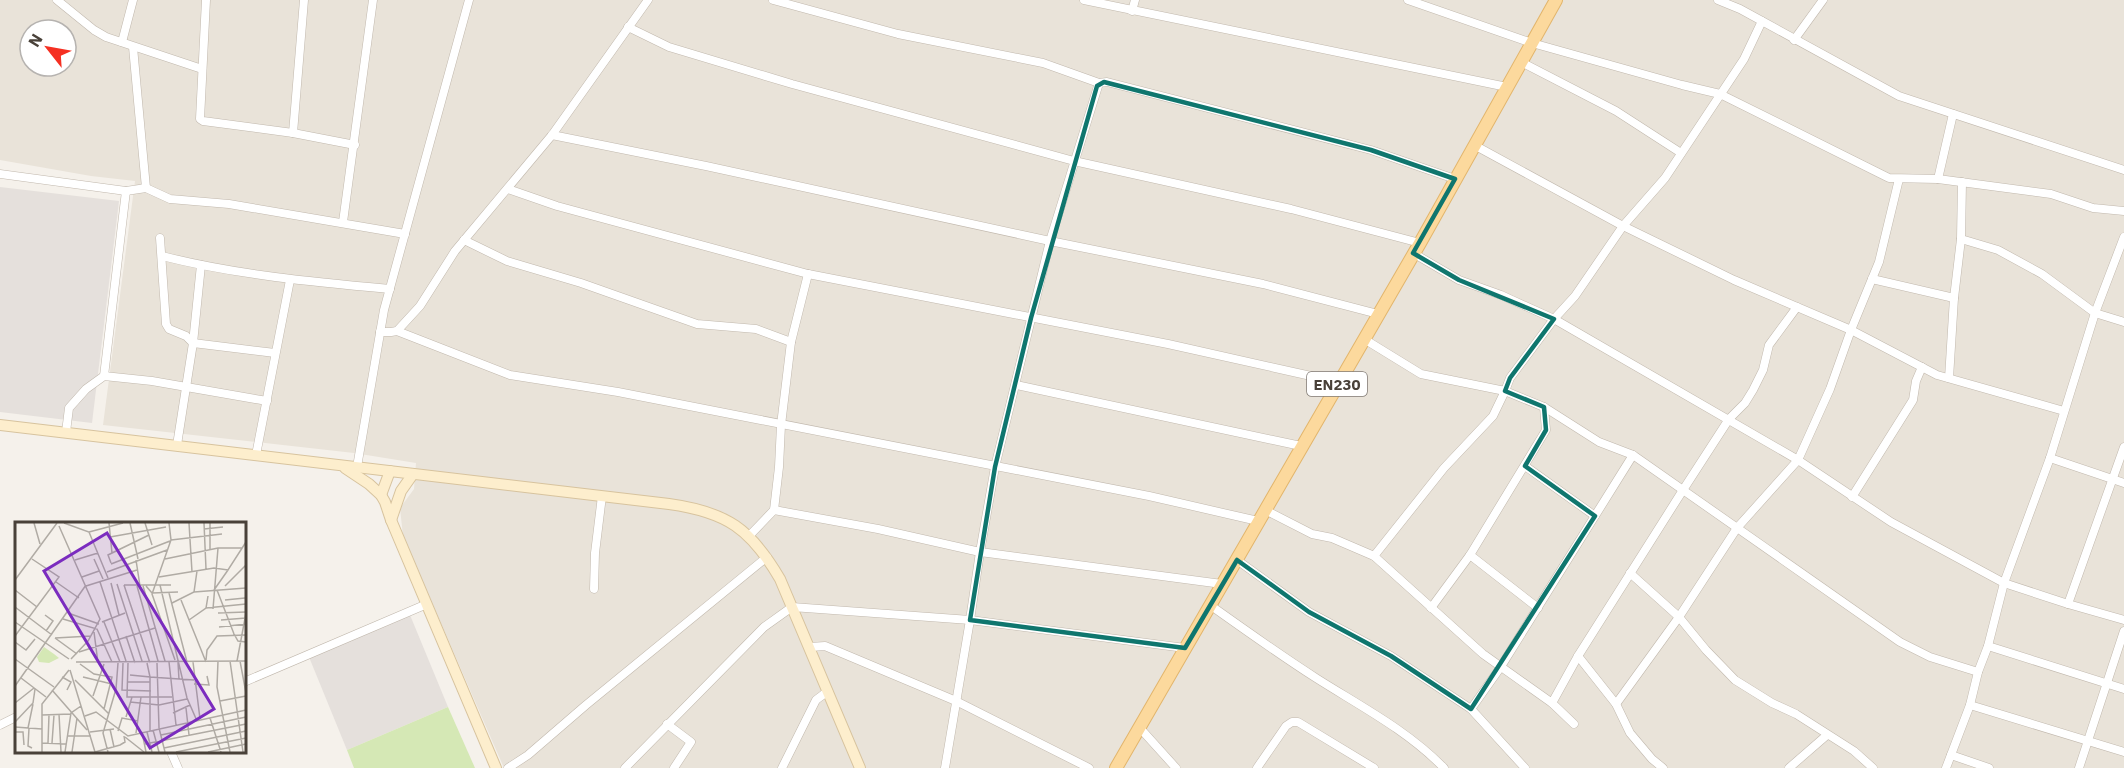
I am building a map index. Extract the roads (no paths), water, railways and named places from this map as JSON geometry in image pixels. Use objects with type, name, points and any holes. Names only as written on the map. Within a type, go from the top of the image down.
[{"type":"main road","name":"EN230","points":[[1116,768],[1364,339],[1556,0]]},
{"type":"street","points":[[57,0],[94,30],[133,47],[202,69]]},
{"type":"street","points":[[122,42],[133,0]]},
{"type":"street","points":[[206,0],[200,119],[355,145]]},
{"type":"street","points":[[293,133],[304,0]]},
{"type":"street","points":[[343,222],[373,0]]},
{"type":"street","points":[[357,467],[380,332],[390,289],[469,0]]},
{"type":"street","points":[[380,332],[391,333],[398,330],[420,306],[455,251],[552,135],[648,0]]},
{"type":"street","points":[[773,0],[898,34],[1043,63],[1099,83],[1107,82],[1371,150],[1455,179]]},
{"type":"street","points":[[1084,0],[1507,87]]},
{"type":"street","points":[[1132,11],[1135,0]]},
{"type":"street","points":[[1408,0],[1532,43],[1720,94],[1889,178],[1938,179],[2051,194],[2093,208],[2124,211]]},
{"type":"street","points":[[1718,0],[1740,9],[1899,96],[2124,170]]},
{"type":"street","points":[[1794,40],[1823,0]]},
{"type":"street","points":[[1374,556],[1444,468],[1493,416],[1510,378],[1554,319],[1575,296],[1623,226],[1665,178],[1744,59],[1762,21]]},
{"type":"street","points":[[628,27],[669,47],[780,81],[1074,161],[1291,209],[1416,248],[1459,280],[1501,295],[1554,319],[1798,460],[1891,522],[2004,583],[2124,620]]},
{"type":"street","points":[[133,47],[146,188]]},
{"type":"street","points":[[1521,62],[1616,111],[1681,153]]},
{"type":"street","points":[[945,768],[995,467],[1050,241],[1099,83]]},
{"type":"street","points":[[1938,179],[1953,114]]},
{"type":"street","points":[[552,135],[1263,284],[1378,314]]},
{"type":"street","points":[[1474,145],[1623,226],[1734,280],[1851,330],[1922,367],[1949,378],[2064,411]]},
{"type":"street","points":[[0,174],[126,191],[146,188],[170,199],[229,204],[405,234]]},
{"type":"street","points":[[1616,704],[1679,617],[1737,528],[1798,460],[1830,390],[1851,330],[1879,262],[1899,179]]},
{"type":"street","points":[[1949,378],[1954,297],[1961,239],[1962,182]]},
{"type":"street","points":[[508,189],[557,206],[808,274],[1168,344],[1338,382]]},
{"type":"street","points":[[66,432],[69,408],[81,394],[104,376],[126,191]]},
{"type":"street","points":[[1946,768],[1970,705],[2004,583],[2050,458],[2095,312],[2124,237]]},
{"type":"street","points":[[160,238],[166,324],[169,329],[186,336],[193,343],[275,353]]},
{"type":"street","points":[[1961,239],[1998,250],[2042,274],[2095,312],[2124,321]]},
{"type":"street","points":[[464,240],[507,261],[581,283],[697,324],[756,329],[791,342]]},
{"type":"street","points":[[162,255],[201,265],[290,280],[390,289]]},
{"type":"street","points":[[177,445],[193,343],[201,265]]},
{"type":"street","points":[[750,535],[774,510],[791,342],[808,274]]},
{"type":"street","points":[[1872,279],[1954,297]]},
{"type":"street","points":[[256,455],[290,280]]},
{"type":"street","points":[[1552,703],[1578,656],[1683,490],[1729,419],[1753,390],[1763,370],[1769,345],[1797,307]]},
{"type":"street","points":[[398,330],[510,375],[618,392],[995,467],[1262,516],[1312,534],[1332,538],[1374,556],[1500,668],[1552,703],[1574,724]]},
{"type":"street","points":[[1364,339],[1421,374],[1505,391],[1545,407],[1599,442],[1633,455],[1900,642],[1930,657],[1978,672]]},
{"type":"street","points":[[1852,497],[1913,400],[1916,381],[1922,367]]},
{"type":"street","points":[[104,376],[267,401]]},
{"type":"street","points":[[1016,385],[1301,446]]},
{"type":"street","points":[[1431,609],[1470,555],[1546,430],[1545,407]]},
{"type":"street","points":[[0,425],[688,507],[723,519],[750,535],[780,579],[860,768]]},
{"type":"street","points":[[2068,604],[2124,447]]},
{"type":"street","points":[[1471,709],[1500,668],[1633,455]]},
{"type":"street","points":[[2050,458],[2124,483]]},
{"type":"street","points":[[334,464],[350,470],[369,484],[385,502],[496,768]]},
{"type":"street","points":[[1525,466],[1595,516]]},
{"type":"street","points":[[381,495],[390,471]]},
{"type":"street","points":[[391,520],[401,491],[413,474]]},
{"type":"street","points":[[594,589],[602,496]]},
{"type":"street","points":[[774,510],[878,529],[980,552],[1222,584]]},
{"type":"street","points":[[1470,555],[1538,608]]},
{"type":"street","points":[[508,768],[528,755],[767,557]]},
{"type":"street","points":[[1237,560],[1309,612],[1391,656],[1471,709],[1526,768]]},
{"type":"street","points":[[1630,573],[1679,617],[1706,650],[1736,680],[1772,703],[1796,714],[1854,751],[1873,768]]},
{"type":"street","points":[[246,681],[427,604]]},
{"type":"street","points":[[1210,605],[1289,660],[1388,722],[1426,749],[1444,768]]},
{"type":"street","points":[[625,768],[764,627],[792,607],[970,620],[1185,648]]},
{"type":"street","points":[[2079,768],[2124,631]]},
{"type":"street","points":[[810,647],[825,646],[956,701],[1089,768]]},
{"type":"street","points":[[1988,646],[2124,689]]},
{"type":"street","points":[[1578,656],[1616,704],[1630,733],[1652,759],[1663,768]]},
{"type":"street","points":[[782,768],[816,700],[828,691]]},
{"type":"street","points":[[1970,705],[2124,752]]},
{"type":"street","points":[[0,724],[15,717]]},
{"type":"street","points":[[1257,768],[1286,726],[1292,722],[1298,722],[1362,764],[1374,768]]},
{"type":"street","points":[[667,724],[691,742],[674,768]]},
{"type":"street","points":[[1140,727],[1176,768]]},
{"type":"street","points":[[1789,768],[1827,735]]},
{"type":"street","points":[[171,753],[178,768]]},
{"type":"street","points":[[1951,755],[1989,768]]}]
